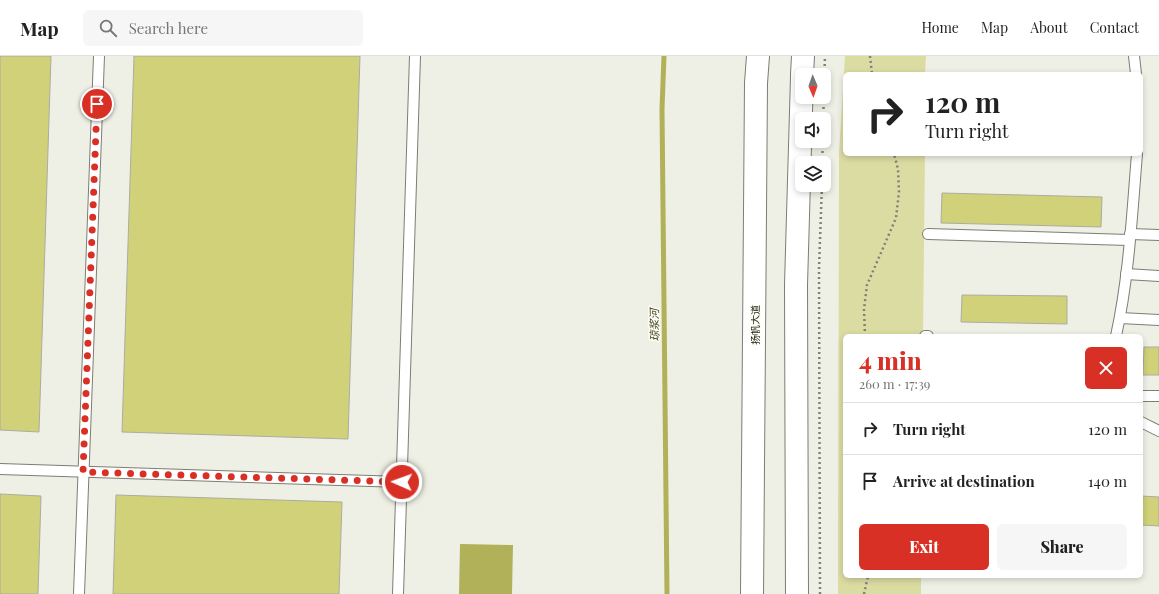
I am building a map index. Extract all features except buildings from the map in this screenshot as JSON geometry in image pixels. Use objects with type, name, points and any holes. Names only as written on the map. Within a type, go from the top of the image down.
[{"type":"main road","name":"扬帆大道","points":[[752,594],[756,83],[758,56]]},
{"type":"main road","points":[[802,68],[803,56]]},
{"type":"main road","points":[[797,594],[796,285],[801,104]]},
{"type":"lane","points":[[80,594],[98,56]]},
{"type":"lane","points":[[398,594],[415,56]]},
{"type":"lane","points":[[1134,56],[1136,72]]},
{"type":"lane","points":[[1116,334],[1126,274],[1137,156]]},
{"type":"lane","points":[[928,234],[1130,237],[1159,235]]},
{"type":"lane","points":[[1126,274],[1159,276]]},
{"type":"lane","points":[[1120,318],[1159,320]]},
{"type":"lane","points":[[1143,396],[1159,396]]},
{"type":"lane","points":[[1143,423],[1159,431]]},
{"type":"lane","points":[[0,469],[402,482]]},
{"type":"path","points":[[825,56],[825,68]]},
{"type":"path","points":[[870,56],[872,72]]},
{"type":"path","points":[[865,334],[864,309],[867,285],[896,218],[899,192],[898,169],[895,156]]},
{"type":"path","points":[[820,594],[819,268],[822,192]]},
{"type":"path","points":[[864,594],[868,578]]},
{"type":"green space","points":[[845,56],[926,56],[925,72],[844,72]]},
{"type":"green space","points":[[843,89],[843,156],[925,156],[923,334],[843,334],[843,578],[921,578],[921,594],[838,594],[839,154]]},
{"type":"shaded area","points":[[460,544],[513,545],[512,594],[459,594]]},
{"type":"waterway","name":"琼浆河","points":[[664,56],[662,109],[667,594]]},
{"type":"route","points":[[97,104],[83,472],[402,482]]}]
